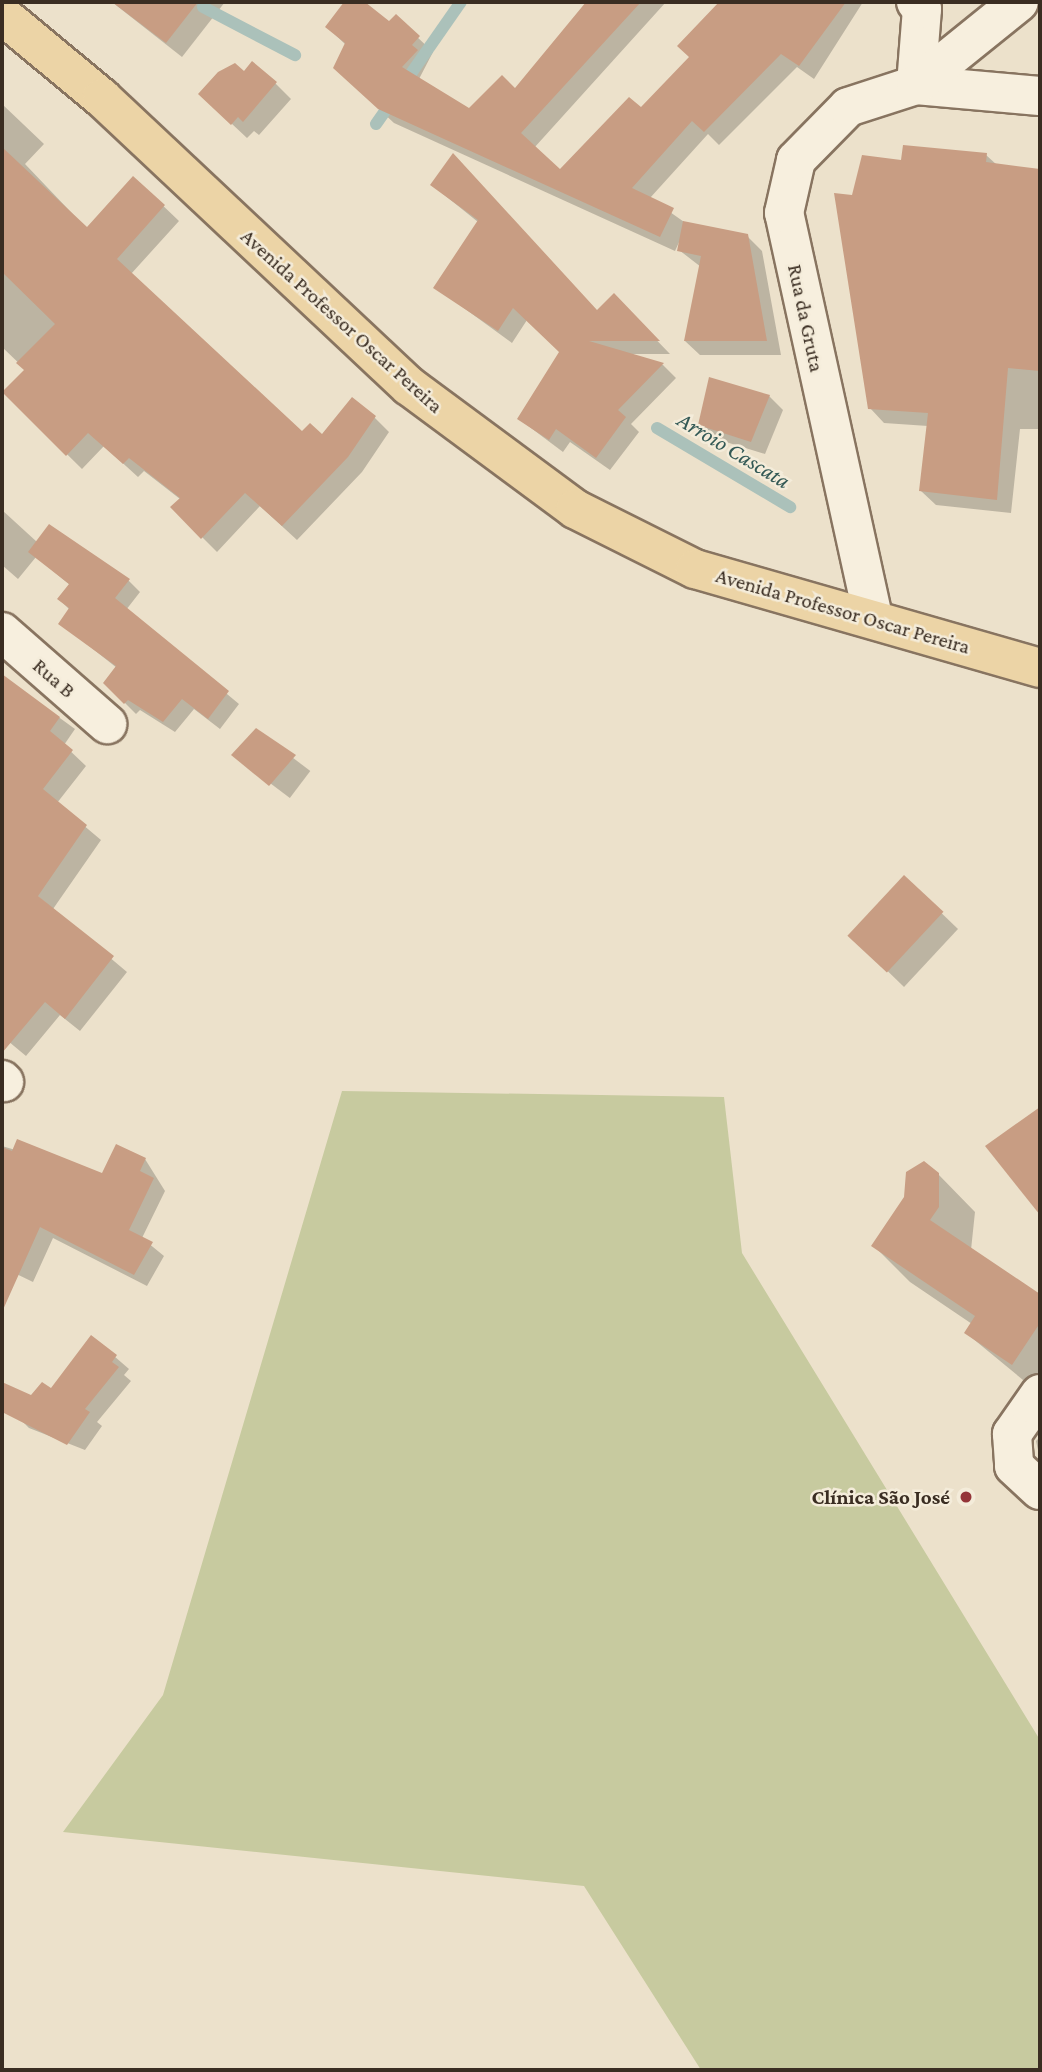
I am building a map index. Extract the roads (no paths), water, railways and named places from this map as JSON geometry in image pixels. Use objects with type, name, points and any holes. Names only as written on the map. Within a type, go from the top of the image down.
[{"type":"main road","name":"Avenida Professor Oscar Pereira","points":[[2,15],[102,98],[409,386],[575,509],[695,569],[873,617],[1040,668]]},
{"type":"street","points":[[916,2],[922,9],[916,85]]},
{"type":"street","points":[[916,85],[1019,2]]},
{"type":"street","points":[[916,85],[1040,96]]},
{"type":"street","name":"Rua da Gruta","points":[[873,617],[785,213],[796,160],[848,107],[916,85]]},
{"type":"street","name":"Rua B","points":[[2,632],[107,724]]},
{"type":"street","points":[[1040,1394],[1012,1434],[1014,1466],[1040,1490]]},
{"type":"waterway","points":[[403,85],[461,2]]},
{"type":"waterway","name":"Arroio Cascata","points":[[203,7],[295,55]]},
{"type":"waterway","points":[[376,124],[393,100]]},
{"type":"waterway","name":"Arroio Cascata","points":[[657,428],[790,507]]},
{"type":"place","name":"Clínica São José","points":[[966,1497]]}]
